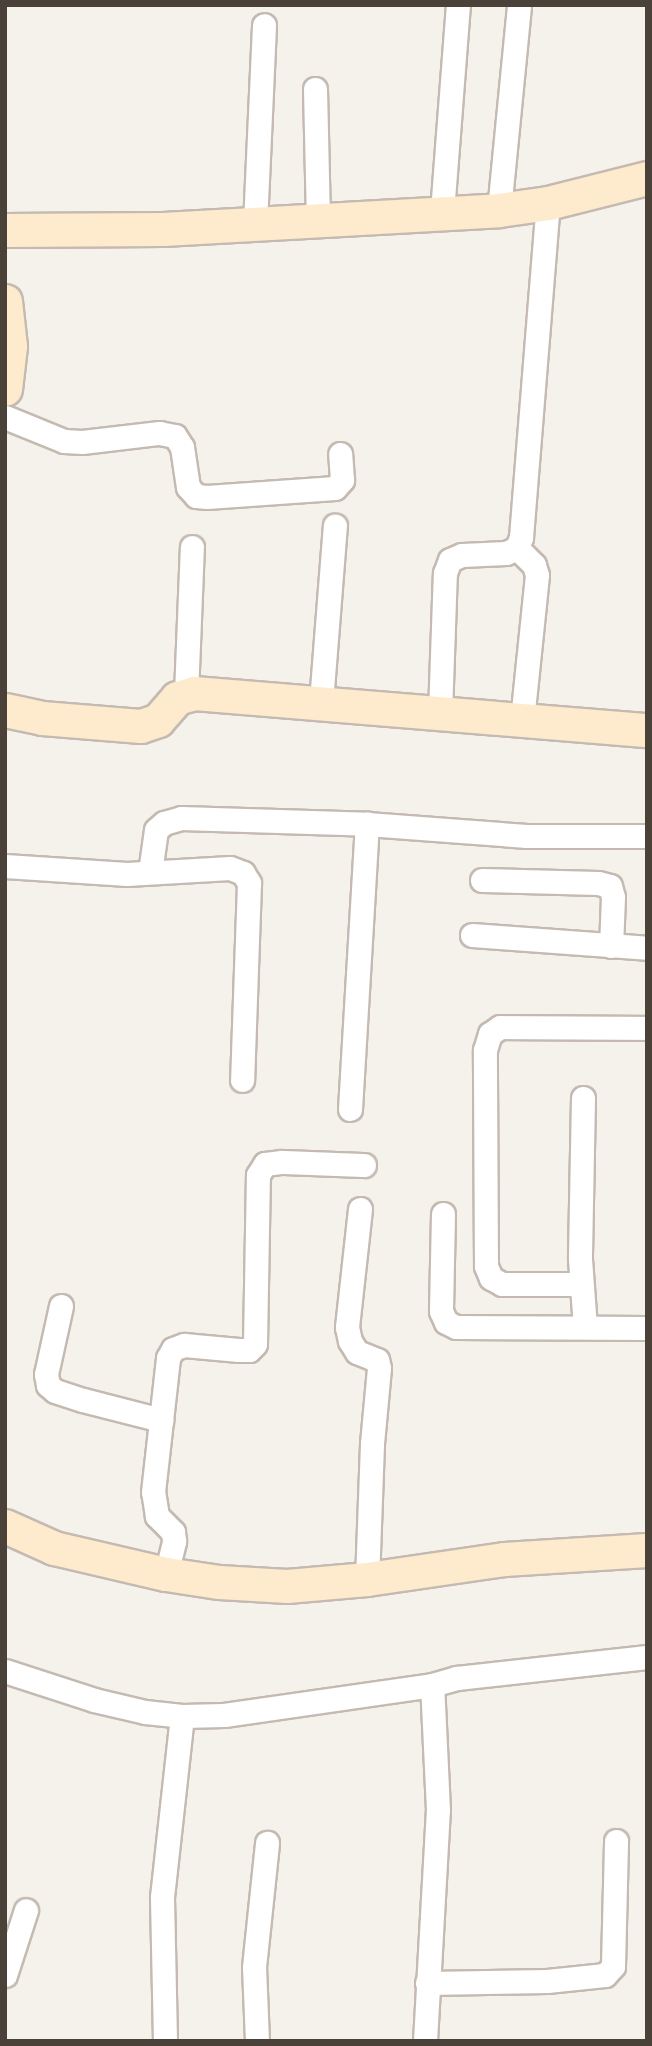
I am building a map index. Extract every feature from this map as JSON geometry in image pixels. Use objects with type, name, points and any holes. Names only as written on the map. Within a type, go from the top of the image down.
[{"type":"street","points":[[442,212],[458,5]]},
{"type":"street","points":[[499,210],[519,5]]},
{"type":"street","points":[[255,224],[264,25]]},
{"type":"street","points":[[315,89],[318,220]]},
{"type":"street","points":[[5,230],[100,231],[499,210],[548,203],[647,178]]},
{"type":"street","points":[[440,713],[444,573],[450,560],[462,555],[506,553],[517,548],[521,537],[548,203]]},
{"type":"street","points":[[5,301],[10,346],[5,389]]},
{"type":"street","points":[[5,417],[64,441],[82,442],[159,433],[175,436],[182,447],[188,487],[196,496],[207,498],[335,488],[342,480],[340,454]]},
{"type":"street","points":[[321,702],[335,526]]},
{"type":"street","points":[[186,694],[192,547]]},
{"type":"street","points":[[517,548],[534,565],[537,575],[522,720]]},
{"type":"street","points":[[5,710],[41,718],[141,726],[158,720],[177,698],[186,694],[321,702],[647,730]]},
{"type":"street","points":[[150,872],[156,830],[164,823],[181,818],[367,824],[527,836],[647,836]]},
{"type":"street","points":[[351,1109],[367,824]]},
{"type":"street","points":[[5,866],[127,874],[230,868],[243,873],[249,883],[242,1080]]},
{"type":"street","points":[[482,880],[598,883],[610,886],[614,897],[611,946]]},
{"type":"street","points":[[472,935],[647,948]]},
{"type":"street","points":[[581,1284],[502,1284],[491,1278],[486,1266],[485,1050],[490,1034],[500,1027],[647,1028]]},
{"type":"street","points":[[583,1098],[581,1284],[585,1327]]},
{"type":"street","points":[[166,1574],[174,1541],[173,1532],[157,1516],[154,1506],[168,1358],[173,1349],[184,1345],[249,1350],[255,1344],[258,1175],[265,1164],[282,1162],[363,1165]]},
{"type":"street","points":[[360,1209],[349,1341],[357,1352],[377,1360],[379,1368],[372,1444],[367,1579]]},
{"type":"street","points":[[443,1214],[441,1311],[446,1322],[456,1327],[647,1328]]},
{"type":"street","points":[[61,1306],[46,1374],[48,1385],[55,1391],[83,1400],[162,1420]]},
{"type":"street","points":[[5,1526],[54,1548],[166,1574],[219,1582],[287,1586],[367,1579],[504,1559],[647,1550]]},
{"type":"street","points":[[5,1671],[94,1700],[145,1712],[182,1716],[237,1713],[432,1685],[457,1678],[647,1657]]},
{"type":"street","points":[[425,2041],[438,1810],[432,1685]]},
{"type":"street","points":[[165,2041],[162,1896],[182,1716]]},
{"type":"street","points":[[428,1983],[547,1981],[605,1975],[613,1966],[615,1841]]},
{"type":"street","points":[[257,2041],[254,1967],[268,1843]]},
{"type":"street","points":[[5,1975],[26,1910]]}]
